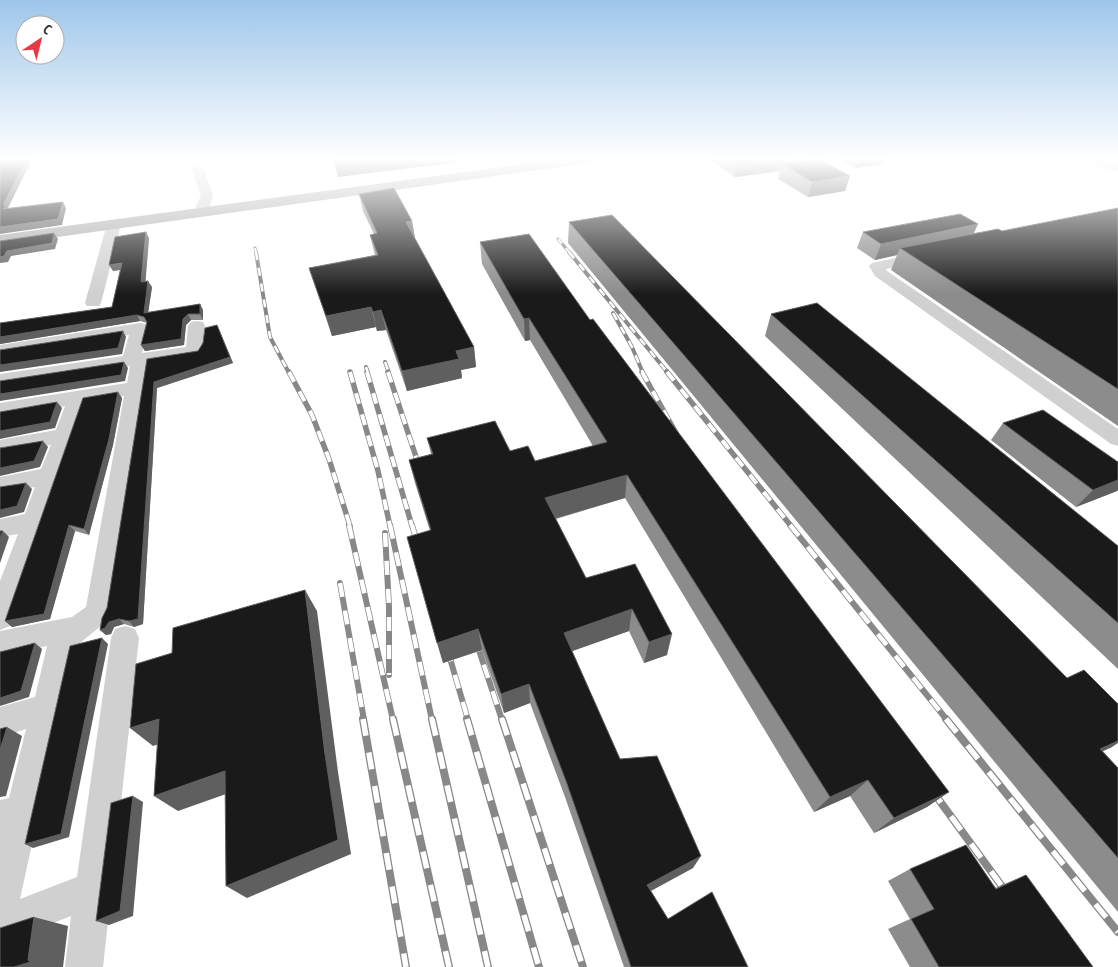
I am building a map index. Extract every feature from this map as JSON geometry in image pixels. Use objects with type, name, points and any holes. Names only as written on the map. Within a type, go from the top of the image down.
[{"type":"main road","points":[[0,240],[253,204]]},
{"type":"lane","points":[[201,212],[204,204]]},
{"type":"lane","points":[[93,303],[114,224]]},
{"type":"lane","points":[[935,254],[877,266],[880,273],[1118,439]]},
{"type":"lane","points":[[0,380],[195,351],[197,326]]},
{"type":"lane","points":[[0,350],[140,328],[135,360],[135,388],[98,613],[63,640],[46,709],[11,814],[0,906]]},
{"type":"lane","points":[[0,410],[135,388]]},
{"type":"lane","points":[[0,618],[6,584],[34,521],[78,397]]},
{"type":"lane","points":[[0,447],[64,435]]},
{"type":"lane","points":[[0,485],[50,476]]},
{"type":"lane","points":[[0,528],[34,521]]},
{"type":"lane","points":[[0,644],[79,627]]},
{"type":"lane","points":[[84,967],[125,638]]},
{"type":"lane","points":[[0,722],[46,709]]},
{"type":"lane","points":[[0,925],[93,889]]},
{"type":"building","points":[[0,204],[6,205],[3,209],[62,204],[58,219],[0,227]]},
{"type":"building","points":[[364,204],[403,204],[412,221],[406,222],[474,347],[456,351],[459,359],[402,371],[381,310],[373,312],[371,307],[326,316],[309,268],[378,255],[370,235],[377,233]]},
{"type":"building","points":[[1118,208],[1118,389],[900,248],[998,229],[1002,231]]},
{"type":"building","points":[[960,214],[978,224],[881,244],[863,232]]},
{"type":"building","points":[[612,215],[1067,678],[1084,670],[1118,704],[1118,741],[1100,749],[1118,768],[1118,858],[569,222]]},
{"type":"building","points":[[146,232],[141,282],[148,281],[144,313],[200,304],[200,314],[188,314],[183,319],[181,339],[141,345],[147,322],[144,317],[137,315],[0,337],[0,323],[112,307],[122,263],[109,265],[115,237]]},
{"type":"building","points":[[54,233],[52,243],[7,251],[4,256],[0,257],[0,241]]},
{"type":"building","points":[[529,234],[590,320],[593,319],[949,792],[894,818],[868,780],[830,797],[627,475],[545,498],[586,578],[635,564],[672,634],[649,642],[632,609],[564,633],[620,759],[657,756],[701,856],[647,885],[668,919],[712,892],[748,967],[631,967],[566,781],[529,684],[501,694],[478,629],[437,643],[407,537],[431,530],[409,460],[433,454],[427,438],[495,421],[510,451],[528,446],[535,461],[607,442],[529,318],[524,319],[480,242]]},
{"type":"building","points":[[817,303],[1118,546],[1118,623],[771,314]]},
{"type":"building","points":[[217,325],[230,357],[154,382],[138,619],[129,621],[119,619],[109,622],[105,628],[100,630],[102,618],[107,608],[147,359],[198,351],[203,343],[205,328]]},
{"type":"building","points":[[123,331],[118,348],[0,365],[0,350]]},
{"type":"building","points":[[124,362],[121,375],[0,394],[0,381]]},
{"type":"building","points":[[118,392],[109,439],[84,529],[69,525],[44,614],[5,621],[83,398]]},
{"type":"building","points":[[57,402],[50,422],[0,431],[0,412]]},
{"type":"building","points":[[1043,410],[1118,462],[1118,480],[1093,490],[1003,423]]},
{"type":"building","points":[[43,441],[34,461],[0,468],[0,448]]},
{"type":"building","points":[[26,483],[17,506],[0,510],[0,487]]},
{"type":"building","points":[[305,590],[325,754],[338,840],[226,886],[225,771],[154,796],[159,719],[130,728],[136,664],[172,653],[173,628]]},
{"type":"building","points":[[102,638],[61,834],[25,844],[70,646]]},
{"type":"building","points":[[35,643],[21,691],[0,698],[0,652]]},
{"type":"building","points":[[7,727],[0,750],[0,729]]},
{"type":"building","points":[[133,796],[120,911],[96,921],[111,803]]},
{"type":"building","points":[[966,845],[996,889],[1026,875],[1093,967],[939,967],[911,919],[934,909],[910,869]]},
{"type":"building","points":[[34,917],[28,960],[30,962],[14,967],[0,967],[0,928]]},
{"type":"railway","points":[[558,239],[570,253]]},
{"type":"railway","points":[[255,248],[256,253]]},
{"type":"railway","points":[[256,252],[270,337],[289,373]]},
{"type":"railway","points":[[569,252],[668,373]]},
{"type":"railway","points":[[613,313],[632,347],[643,373]]},
{"type":"railway","points":[[385,362],[389,373]]},
{"type":"railway","points":[[366,367],[368,373]]},
{"type":"railway","points":[[289,372],[312,415],[329,459],[350,526]]},
{"type":"railway","points":[[350,372],[378,471],[390,526]]},
{"type":"railway","points":[[367,372],[412,526]]},
{"type":"railway","points":[[388,372],[421,472]]},
{"type":"railway","points":[[642,372],[676,433]]},
{"type":"railway","points":[[667,372],[791,526]]},
{"type":"railway","points":[[349,525],[393,720]]},
{"type":"railway","points":[[390,525],[432,720]]},
{"type":"railway","points":[[412,525],[419,549]]},
{"type":"railway","points":[[790,525],[947,720]]},
{"type":"railway","points":[[385,533],[389,607],[389,675]]},
{"type":"railway","points":[[340,583],[364,720]]},
{"type":"railway","points":[[475,638],[502,720]]},
{"type":"railway","points":[[447,648],[468,720]]},
{"type":"railway","points":[[363,719],[406,967]]},
{"type":"railway","points":[[393,719],[449,967]]},
{"type":"railway","points":[[432,719],[488,967]]},
{"type":"railway","points":[[467,719],[539,967]]},
{"type":"railway","points":[[502,719],[583,967]]},
{"type":"railway","points":[[946,719],[1118,932]]},
{"type":"railway","points":[[931,789],[1009,896]]}]
